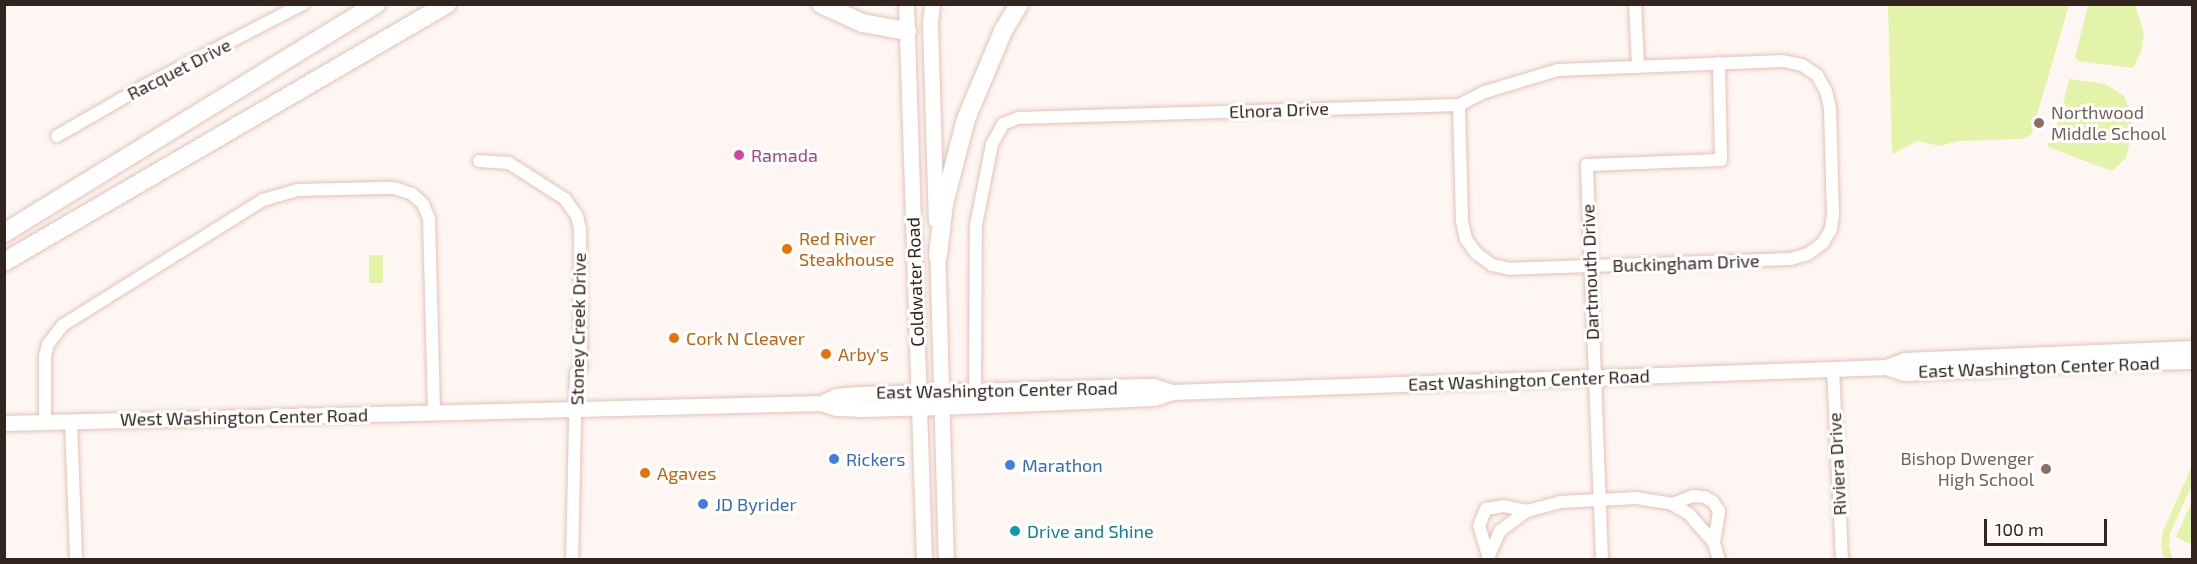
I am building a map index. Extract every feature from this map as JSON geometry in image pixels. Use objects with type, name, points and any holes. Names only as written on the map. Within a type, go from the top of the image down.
[{"type":"highway","points":[[4,233],[376,4]]},
{"type":"highway","points":[[4,262],[447,4]]},
{"type":"highway","points":[[821,4],[862,23],[907,31]]},
{"type":"highway","points":[[938,255],[944,204],[966,119],[1003,32],[1019,4]]},
{"type":"main road","name":"Coldwater Road","points":[[906,4],[924,560]]},
{"type":"main road","name":"Coldwater Road","points":[[932,4],[930,22],[946,560]]},
{"type":"main road","name":"East Washington Center Road","points":[[484,412],[821,403],[836,408],[859,409],[918,400],[1154,398],[1172,392],[1886,367],[1905,360],[2193,348]]},
{"type":"main road","name":"East Washington Center Road","points":[[1886,367],[1904,373],[2096,363],[2193,361]]},
{"type":"main road","name":"East Washington Center Road","points":[[942,400],[975,391],[1153,386],[1172,392]]},
{"type":"main road","name":"West Washington Center Road","points":[[4,423],[484,412]]},
{"type":"street","name":"Racquet Drive","points":[[57,136],[144,86],[303,4]]},
{"type":"street","points":[[1635,4],[1638,65]]},
{"type":"street","name":"Elnora Drive","points":[[975,391],[974,243],[992,144],[1003,124],[1018,118],[1459,105],[1485,92],[1558,70],[1638,65],[1784,61],[1802,65],[1817,75],[1826,91],[1830,108],[1833,214],[1831,229],[1823,243]]},
{"type":"street","name":"Dartmouth Drive","points":[[1602,560],[1593,378],[1587,165],[1721,160],[1719,63]]},
{"type":"street","name":"Buckingham Drive","points":[[1459,105],[1462,221],[1466,239],[1476,253],[1492,265],[1510,269],[1790,260],[1808,254],[1823,243]]},
{"type":"street","name":"Stoney Creek Drive","points":[[479,161],[509,163],[565,199],[574,208],[580,230],[581,368],[576,373],[572,560]]},
{"type":"street","points":[[45,422],[45,356],[48,344],[63,325],[263,200],[298,190],[382,188],[394,188],[412,194],[423,204],[429,219],[434,413]]},
{"type":"street","name":"Riviera Drive","points":[[1833,369],[1842,560]]},
{"type":"street","points":[[71,422],[76,560]]},
{"type":"street","points":[[1672,504],[1693,496],[1706,497],[1713,502],[1719,511],[1714,543]]},
{"type":"street","points":[[1487,557],[1500,531],[1527,511],[1560,502],[1636,498],[1672,504],[1689,514],[1714,543],[1719,560]]},
{"type":"street","points":[[1487,557],[1479,526],[1486,509],[1503,506],[1527,511]]},
{"type":"green space","points":[[1888,5],[2069,5],[2031,135],[2021,139],[1958,141],[1939,146],[1918,141],[1892,154]]},
{"type":"green space","points":[[2088,5],[2135,5],[2144,33],[2141,52],[2133,68],[2078,61],[2075,57]]},
{"type":"green space","points":[[2069,79],[2105,84],[2124,96],[2132,115],[2131,136],[2126,158],[2112,171],[2048,147],[2060,118]]},
{"type":"green space","points":[[369,255],[383,255],[383,283],[369,283]]},
{"type":"green space","points":[[2192,466],[2192,485],[2170,533],[2169,547],[2173,559],[2164,559],[2161,546],[2163,531]]},
{"type":"green space","points":[[2192,501],[2192,545],[2176,537]]},
{"type":"place","name":"Northwood Middle School","points":[[2039,123]]},
{"type":"place","name":"Ramada","points":[[739,155]]},
{"type":"place","name":"Red River Steakhouse","points":[[787,249]]},
{"type":"place","name":"Cork N Cleaver","points":[[674,338]]},
{"type":"place","name":"Arby's","points":[[826,354]]},
{"type":"place","name":"Rickers","points":[[834,459]]},
{"type":"place","name":"Marathon","points":[[1010,465]]},
{"type":"place","name":"Bishop Dwenger High School","points":[[2046,469]]},
{"type":"place","name":"Agaves","points":[[645,473]]},
{"type":"place","name":"JD Byrider","points":[[703,504]]},
{"type":"place","name":"Drive and Shine","points":[[1015,531]]}]
